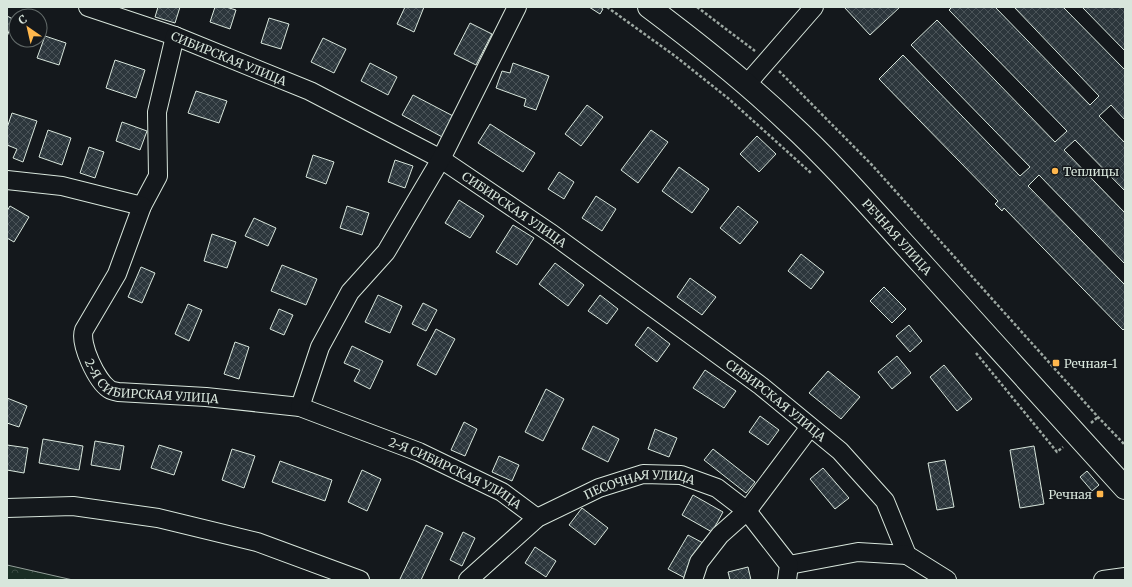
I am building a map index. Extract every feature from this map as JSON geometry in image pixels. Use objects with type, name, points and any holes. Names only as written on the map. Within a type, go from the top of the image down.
[{"type":"main road","name":"РЕЧНАЯ УЛИЦА","points":[[649,7],[692,40],[746,85],[788,122],[842,176],[1125,488]]},
{"type":"street","name":"СИБИРСКАЯ УЛИЦА","points":[[88,7],[175,36],[310,91],[441,159],[552,234],[761,386],[840,451],[885,501],[907,555]]},
{"type":"street","points":[[300,407],[320,348],[350,292],[386,252],[441,159],[517,7]]},
{"type":"street","points":[[746,85],[814,7]]},
{"type":"street","name":"2-Я СИБИРСКАЯ УЛИЦА","points":[[175,36],[157,112],[158,176],[142,206],[117,274],[82,335],[89,361],[104,384],[110,390],[118,392],[206,397],[300,407],[420,452],[502,492],[537,518]]},
{"type":"street","points":[[7,180],[62,186],[142,206]]},
{"type":"street","points":[[693,580],[699,562],[720,535],[747,511],[810,427]]},
{"type":"street","name":"ПЕСОЧНАЯ УЛИЦА","points":[[468,580],[537,518],[599,488],[643,474],[681,475],[717,488],[747,511],[788,572]]},
{"type":"street","points":[[7,508],[73,506],[158,518],[257,542],[360,580]]},
{"type":"street","points":[[788,572],[858,552],[907,555],[947,580]]},
{"type":"street","points":[[1103,580],[1125,578]]},
{"type":"path","points":[[607,7],[675,56],[717,90],[812,173]]},
{"type":"path","points":[[697,7],[767,60],[872,164],[1098,417],[1125,445]]},
{"type":"path","points":[[971,348],[1058,452]]},
{"type":"green space","points":[[7,565],[73,580],[7,580]]},
{"type":"building","points":[[158,7],[180,7],[175,23],[155,17]]},
{"type":"building","points":[[215,7],[226,7],[236,10],[230,29],[210,22]]},
{"type":"building","points":[[405,7],[424,7],[414,32],[397,24]]},
{"type":"building","points":[[589,7],[600,7],[603,9],[600,14]]},
{"type":"building","points":[[844,7],[900,7],[870,35]]},
{"type":"building","name":"Теплицы","points":[[952,7],[995,7],[1090,105],[1099,96],[1014,7],[1063,7],[1125,70],[1125,120],[1111,105],[1099,116],[1125,143],[1125,191],[1075,140],[1064,150],[1125,213],[1125,264],[1039,175],[1028,186],[1125,285],[1125,328],[1123,330],[1004,208],[1002,211],[995,204],[998,201],[879,79],[903,55],[1020,176],[1030,167],[911,45],[937,20],[1055,142],[1067,131],[949,10]]},
{"type":"building","points":[[1082,7],[1125,7],[1125,51]]},
{"type":"building","points":[[7,16],[8,34],[7,37]]},
{"type":"building","points":[[269,18],[289,24],[281,49],[261,43]]},
{"type":"building","points":[[470,23],[492,34],[476,65],[454,54]]},
{"type":"building","points":[[48,37],[66,43],[59,65],[37,58],[41,48],[48,48]]},
{"type":"building","points":[[323,38],[346,49],[334,73],[311,62]]},
{"type":"building","points":[[115,60],[145,70],[136,98],[106,88]]},
{"type":"building","points":[[370,63],[397,77],[388,95],[361,81]]},
{"type":"building","points":[[513,63],[549,76],[536,110],[524,106],[526,99],[496,88],[502,71],[510,73]]},
{"type":"building","points":[[196,91],[227,101],[219,123],[188,113]]},
{"type":"building","points":[[413,95],[455,117],[444,138],[402,115]]},
{"type":"building","points":[[587,105],[603,117],[581,146],[565,134]]},
{"type":"building","points":[[12,113],[37,121],[23,162],[13,158],[17,149],[7,145],[7,128]]},
{"type":"building","points":[[122,122],[147,131],[140,150],[116,141]]},
{"type":"building","points":[[490,124],[535,153],[523,172],[478,143]]},
{"type":"building","points":[[48,130],[71,138],[62,165],[39,157]]},
{"type":"building","points":[[651,130],[668,142],[638,183],[621,170]]},
{"type":"building","points":[[757,136],[776,154],[759,172],[740,154]]},
{"type":"building","points":[[89,147],[104,152],[95,178],[80,173]]},
{"type":"building","points":[[313,155],[334,162],[326,184],[306,177]]},
{"type":"building","points":[[395,160],[413,166],[405,188],[388,182]]},
{"type":"building","points":[[679,167],[709,189],[692,213],[662,191]]},
{"type":"building","points":[[559,172],[574,182],[564,199],[548,189]]},
{"type":"building","points":[[596,196],[616,209],[602,231],[582,218]]},
{"type":"building","points":[[459,200],[484,216],[470,238],[445,223]]},
{"type":"building","points":[[10,206],[29,217],[14,242],[7,238],[7,211]]},
{"type":"building","points":[[347,206],[369,213],[362,235],[340,228]]},
{"type":"building","points":[[738,206],[758,222],[740,244],[720,228]]},
{"type":"building","points":[[254,218],[276,228],[268,246],[245,236]]},
{"type":"building","points":[[513,225],[534,238],[517,265],[496,252]]},
{"type":"building","points":[[212,234],[236,242],[227,268],[204,261]]},
{"type":"building","points":[[801,254],[824,272],[811,289],[788,271]]},
{"type":"building","points":[[555,263],[584,285],[568,306],[539,284]]},
{"type":"building","points":[[282,265],[317,279],[306,305],[271,291]]},
{"type":"building","points":[[141,267],[155,273],[142,303],[128,297]]},
{"type":"building","points":[[690,278],[716,297],[702,315],[677,297]]},
{"type":"building","points":[[884,287],[906,309],[892,323],[870,301]]},
{"type":"building","points":[[378,295],[402,306],[390,333],[365,322]]},
{"type":"building","points":[[600,295],[618,309],[607,324],[588,311]]},
{"type":"building","points":[[423,303],[437,310],[426,331],[412,324]]},
{"type":"building","points":[[188,304],[202,310],[189,341],[175,334]]},
{"type":"building","points":[[279,309],[293,315],[284,335],[270,329]]},
{"type":"building","points":[[909,325],[922,341],[910,352],[896,336]]},
{"type":"building","points":[[648,327],[670,344],[657,362],[635,345]]},
{"type":"building","points":[[436,329],[455,339],[436,375],[417,365]]},
{"type":"building","points":[[235,342],[249,347],[239,379],[224,374]]},
{"type":"building","points":[[352,346],[383,361],[370,389],[354,381],[360,370],[344,363]]},
{"type":"building","points":[[897,356],[911,373],[892,389],[878,372]]},
{"type":"building","points":[[944,365],[972,399],[957,411],[930,377]]},
{"type":"building","points":[[705,370],[736,391],[724,408],[693,388]]},
{"type":"building","points":[[828,371],[860,397],[841,419],[809,393]]},
{"type":"building","points":[[546,389],[564,399],[543,441],[525,432]]},
{"type":"building","points":[[7,398],[27,406],[19,427],[7,423]]},
{"type":"building","points":[[760,416],[779,430],[768,445],[749,432]]},
{"type":"building","points":[[464,422],[477,429],[465,456],[451,450]]},
{"type":"building","points":[[593,426],[619,439],[608,462],[582,449]]},
{"type":"building","points":[[655,429],[677,438],[669,457],[648,449]]},
{"type":"building","points":[[43,439],[83,446],[79,470],[39,463]]},
{"type":"building","points":[[95,441],[124,446],[120,470],[91,465]]},
{"type":"building","points":[[7,445],[28,448],[24,473],[7,470]]},
{"type":"building","points":[[159,445],[182,452],[174,475],[151,468]]},
{"type":"building","points":[[1034,446],[1044,504],[1020,508],[1010,450]]},
{"type":"building","points":[[232,449],[255,456],[244,488],[222,480]]},
{"type":"building","points":[[713,449],[755,482],[746,493],[704,460]]},
{"type":"building","points":[[499,456],[519,465],[512,481],[492,472]]},
{"type":"building","points":[[945,460],[954,507],[937,510],[928,463]]},
{"type":"building","points":[[280,461],[332,480],[325,501],[272,482]]},
{"type":"building","points":[[823,468],[849,498],[835,509],[810,479]]},
{"type":"building","points":[[362,470],[381,479],[367,511],[348,502]]},
{"type":"building","points":[[1087,471],[1099,485],[1092,491],[1080,477]]},
{"type":"building","points":[[693,495],[723,512],[712,532],[682,515]]},
{"type":"building","points":[[582,508],[608,528],[595,545],[569,525]]},
{"type":"building","points":[[426,525],[443,533],[421,580],[400,579]]},
{"type":"building","points":[[463,532],[475,538],[462,566],[450,560]]},
{"type":"building","points":[[688,535],[705,544],[685,578],[668,569]]},
{"type":"building","points":[[535,547],[556,561],[546,577],[525,563]]},
{"type":"building","points":[[748,567],[751,580],[730,580],[728,572]]},
{"type":"place","name":"Теплицы","points":[[1055,171]]},
{"type":"place","name":"Речная-1","points":[[1056,363]]},
{"type":"place","name":"Речная","points":[[1100,494]]}]
